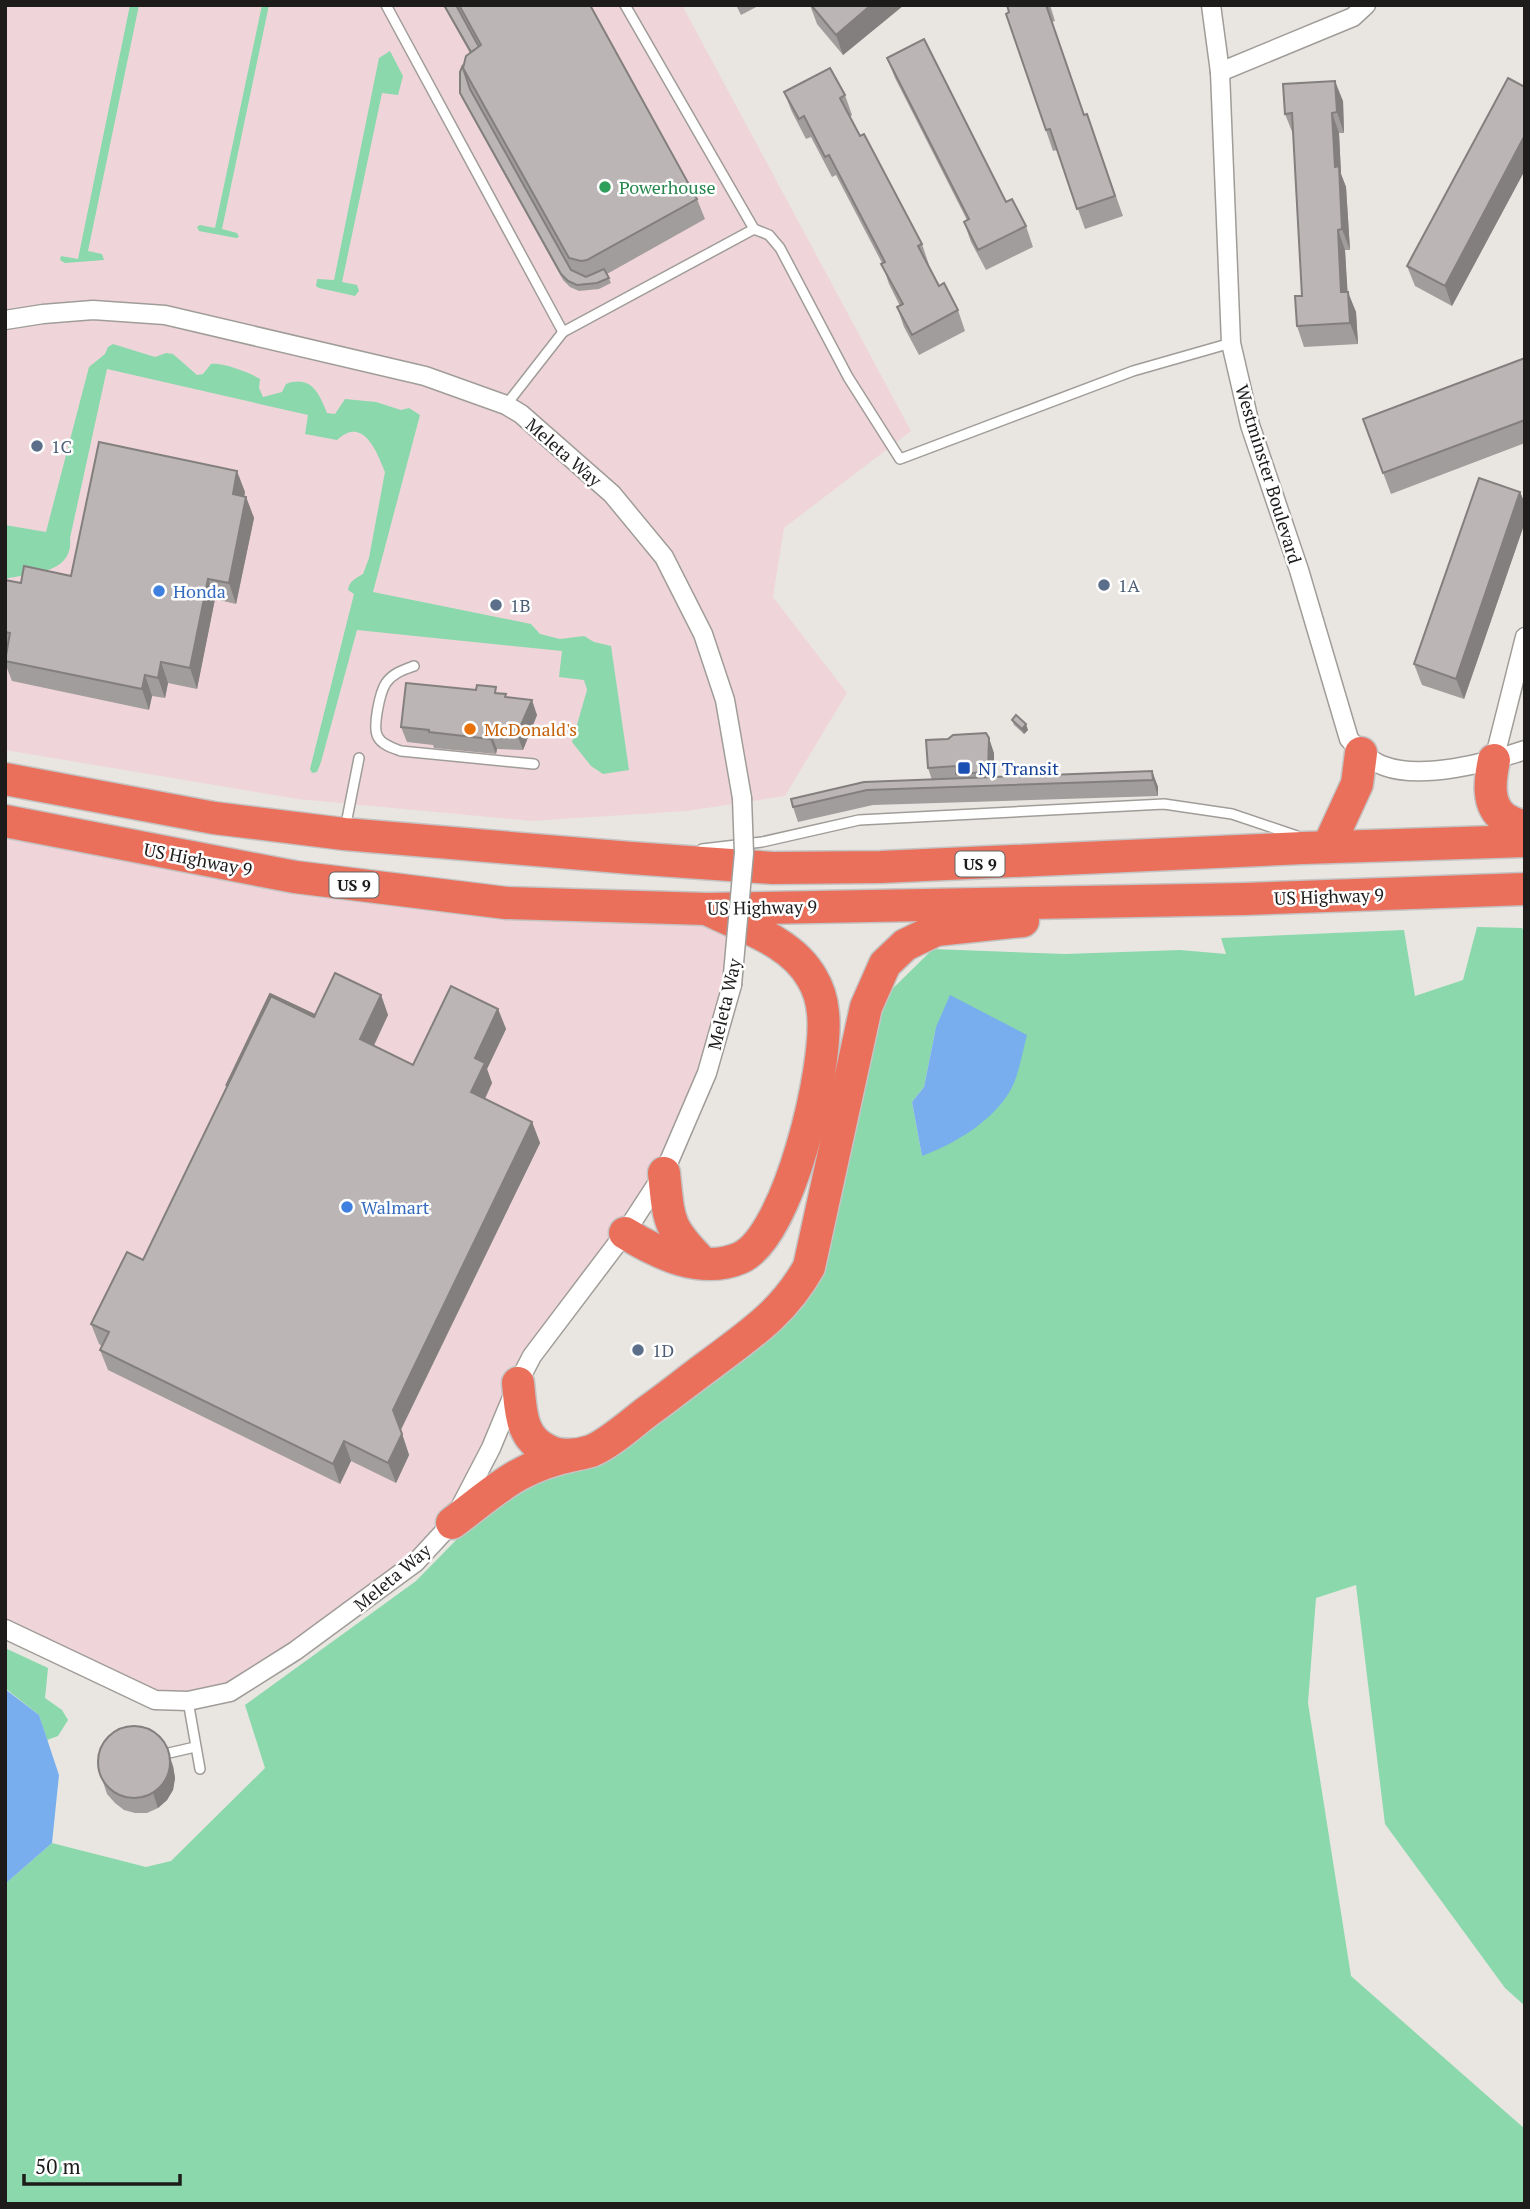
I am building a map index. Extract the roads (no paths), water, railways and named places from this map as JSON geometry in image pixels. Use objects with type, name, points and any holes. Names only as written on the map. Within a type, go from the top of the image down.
[{"type":"highway","points":[[1328,847],[1357,784],[1361,753]]},
{"type":"highway","points":[[1494,760],[1491,776],[1494,804],[1503,818],[1525,827]]},
{"type":"highway","name":"US 9","points":[[5,779],[214,818],[344,834],[774,868],[881,867],[1525,841]]},
{"type":"highway","name":"US Highway 9","points":[[5,821],[295,877],[506,903],[707,909],[1245,899],[1525,889]]},
{"type":"highway","points":[[5,827],[98,840]]},
{"type":"highway","points":[[452,1524],[511,1477],[550,1460],[593,1450],[766,1323],[796,1291],[810,1267],[866,1007],[886,964],[905,945],[936,930],[1245,899]]},
{"type":"highway","points":[[625,1233],[664,1255],[727,1263],[741,1258],[753,1251],[772,1225],[805,1135],[815,1094],[824,1032],[818,992],[811,976],[786,949],[707,909]]},
{"type":"highway","points":[[664,1173],[672,1226],[677,1236],[703,1262]]},
{"type":"highway","points":[[518,1383],[524,1429],[530,1438],[550,1452],[575,1455]]},
{"type":"street","name":"Westminster Boulevard","points":[[1211,5],[1220,72],[1231,343],[1250,425],[1298,570],[1349,739],[1361,753]]},
{"type":"street","points":[[1220,72],[1353,17],[1366,5]]},
{"type":"street","name":"Meleta Way","points":[[5,320],[93,310],[165,315],[425,376],[506,405],[521,414],[612,494],[664,556],[703,634],[725,701],[742,798],[744,853],[733,985],[707,1073],[664,1173],[625,1233],[532,1356],[491,1448],[452,1524],[416,1562],[295,1651],[230,1692],[188,1701],[155,1700],[5,1629]]},
{"type":"street","points":[[1494,760],[1525,637]]},
{"type":"street","points":[[1516,669],[1525,691]]},
{"type":"street","points":[[1361,753],[1384,766],[1438,771],[1494,760],[1525,750]]},
{"type":"lane","points":[[386,5],[563,332]]},
{"type":"lane","points":[[625,5],[754,229],[769,235],[780,248],[848,377],[900,459],[1132,371],[1231,343]]},
{"type":"lane","points":[[506,405],[563,332],[754,229]]},
{"type":"lane","points":[[414,666],[397,672],[385,684],[375,724],[378,738],[401,751],[534,764]]},
{"type":"lane","points":[[344,834],[359,758]]},
{"type":"lane","points":[[695,850],[762,842],[859,820],[1164,804],[1232,814],[1328,847]]},
{"type":"lane","points":[[631,858],[682,852]]},
{"type":"lane","points":[[188,1701],[200,1769]]},
{"type":"lane","points":[[169,1753],[195,1747]]},
{"type":"water","points":[[950,995],[1027,1035],[1014,1083],[998,1107],[962,1137],[922,1156],[912,1102],[924,1087],[936,1027]]},
{"type":"water","points":[[5,1689],[39,1715],[59,1775],[52,1843],[5,1884]]},
{"type":"place","name":"Powerhouse","points":[[605,187]]},
{"type":"place","name":"1C","points":[[37,446]]},
{"type":"place","name":"1A","points":[[1104,585]]},
{"type":"place","name":"Honda","points":[[159,591]]},
{"type":"place","name":"1B","points":[[496,605]]},
{"type":"place","name":"McDonald's","points":[[470,729]]},
{"type":"place","name":"NJ Transit","points":[[964,768]]},
{"type":"place","name":"Walmart","points":[[347,1207]]},
{"type":"place","name":"1D","points":[[638,1350]]}]
